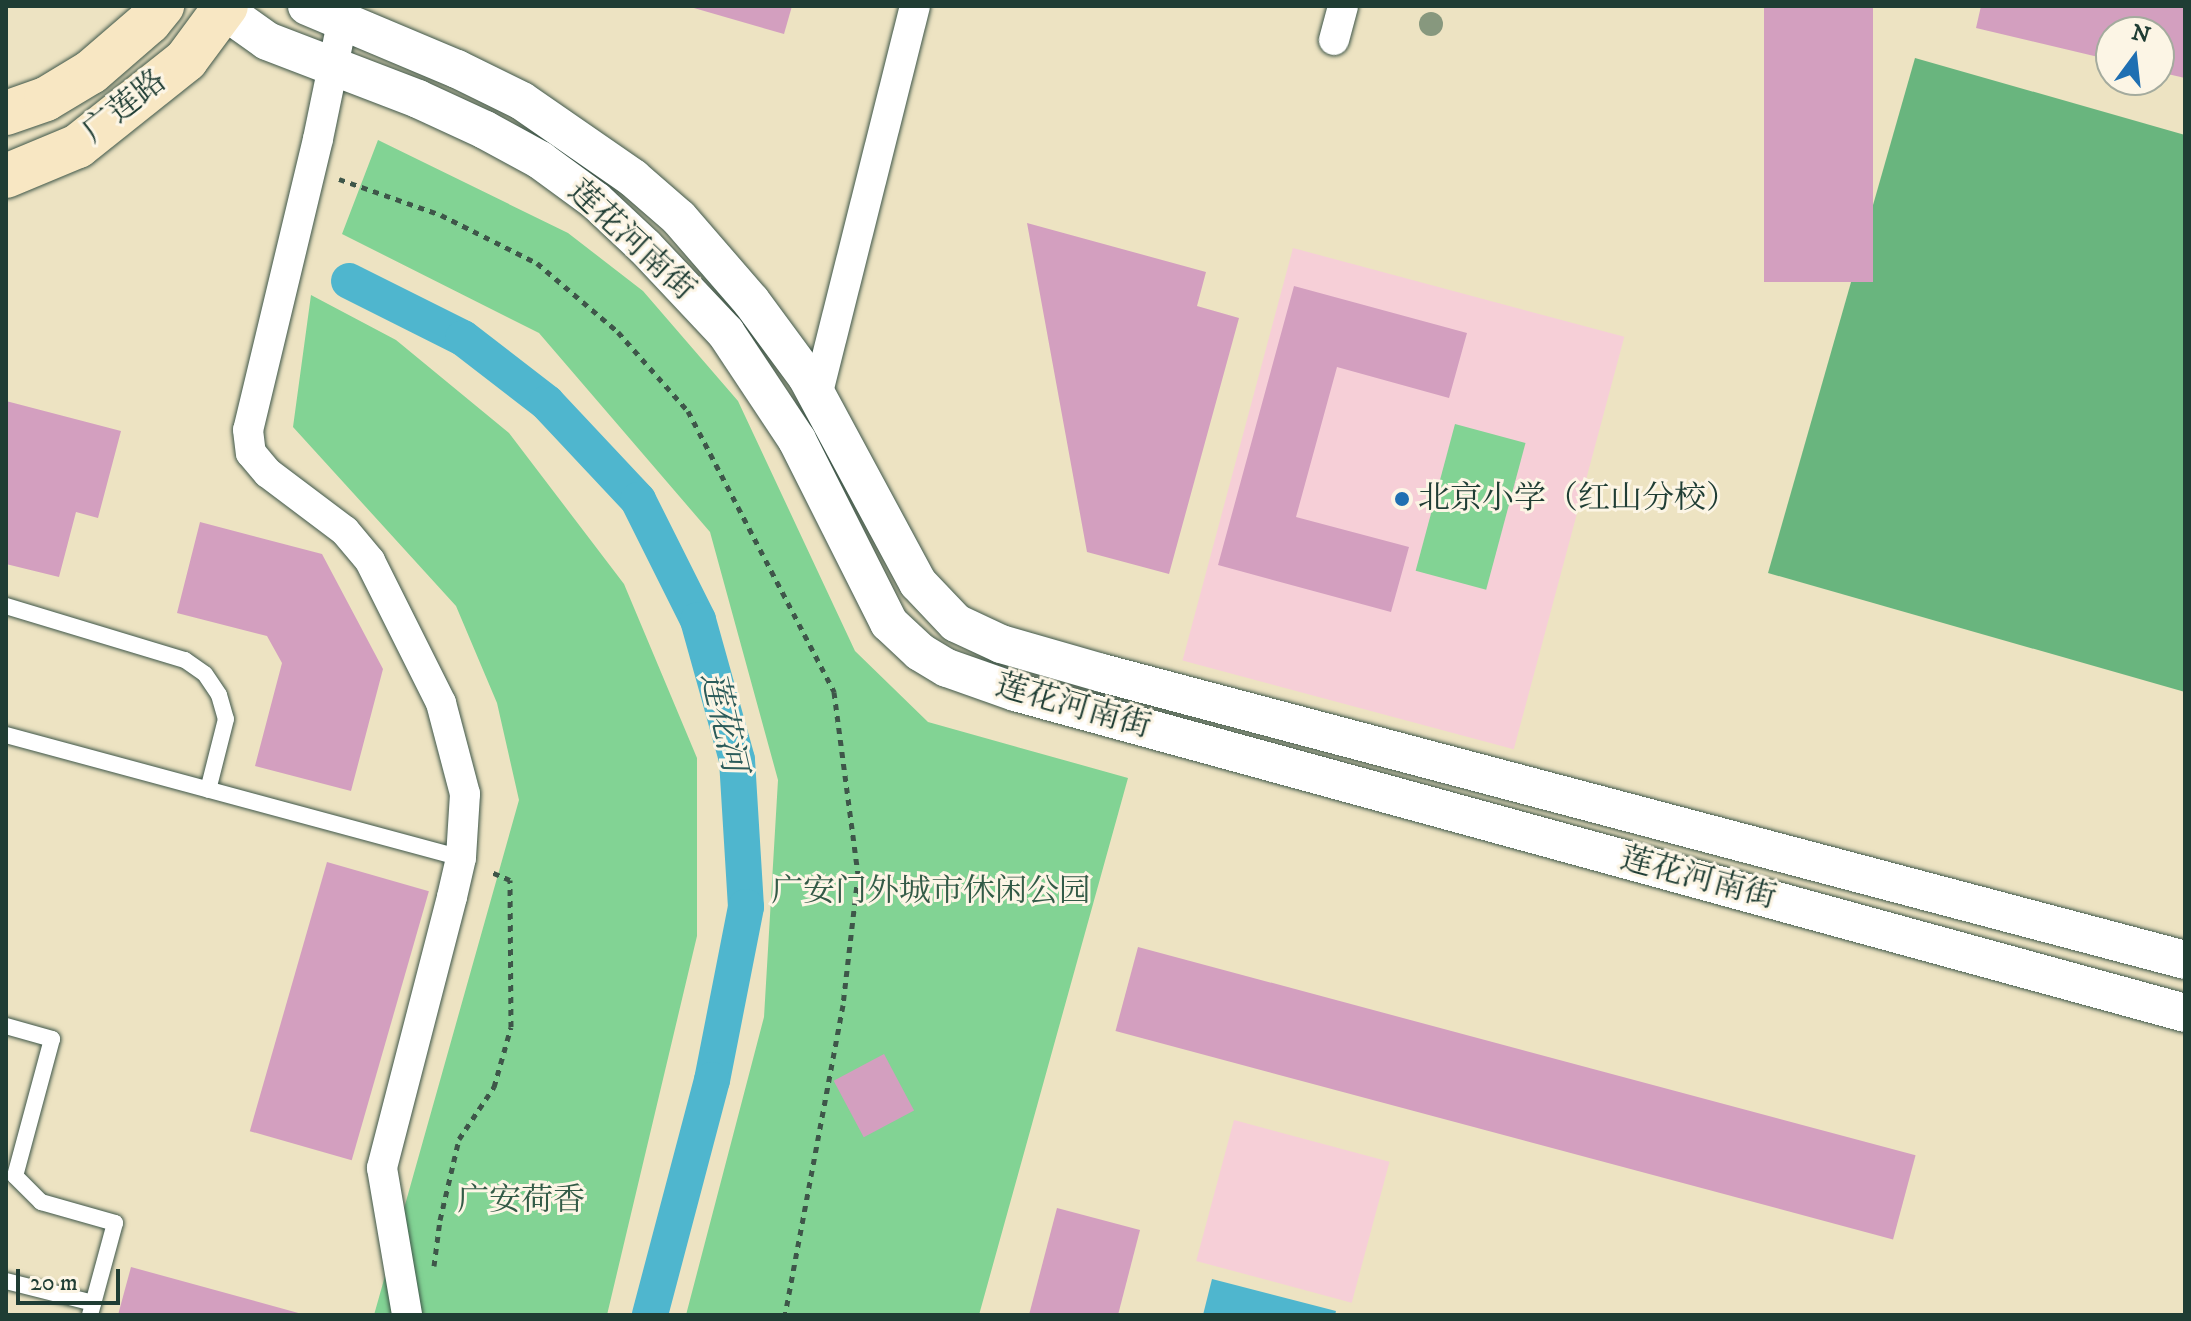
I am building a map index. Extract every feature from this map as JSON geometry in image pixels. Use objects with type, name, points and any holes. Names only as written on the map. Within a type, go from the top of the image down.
[{"type":"main road","name":"广莲路","points":[[6,113],[46,99],[91,72],[149,22],[162,6]]},
{"type":"main road","name":"广莲路","points":[[6,176],[78,146],[186,60],[222,8]]},
{"type":"street","name":"莲花河南街","points":[[307,6],[457,69],[522,101],[633,178],[718,260],[807,377],[918,583],[956,623],[1001,644],[2185,960]]},
{"type":"street","points":[[817,396],[915,6]]},
{"type":"street","points":[[1334,40],[1343,6]]},
{"type":"street","name":"莲花河南街","points":[[222,8],[267,41],[418,99],[540,160],[596,201],[645,247],[726,333],[797,440],[889,623],[920,652],[947,668],[1015,692],[2185,1013]]},
{"type":"street","points":[[342,23],[248,430],[251,453],[268,473],[345,531],[370,561],[441,703],[465,794],[461,858],[382,1168],[407,1315]]},
{"type":"lane","points":[[6,606],[185,660],[205,674],[219,695],[226,719],[208,790]]},
{"type":"lane","points":[[6,735],[461,858]]},
{"type":"lane","points":[[6,1026],[52,1039],[15,1176],[41,1202],[115,1223],[91,1309],[6,1281]]},
{"type":"path","points":[[310,170],[441,215],[537,263],[618,332],[688,411],[834,692],[858,875],[843,1005],[785,1315]]},
{"type":"path","points":[[433,1277],[440,1220],[459,1139],[494,1087],[511,1027],[510,880],[461,858]]},
{"type":"shaded area","name":"北京小学（红山分校）","points":[[1293,248],[1624,337],[1514,749],[1182,660]]},
{"type":"shaded area","points":[[1234,1120],[1390,1162],[1352,1303],[1196,1261]]},
{"type":"green space","points":[[1915,58],[2185,135],[2185,692],[1768,573]]},
{"type":"green space","name":"广安门外城市休闲公园","points":[[378,140],[568,233],[643,291],[738,401],[855,651],[928,722],[1128,778],[979,1315],[686,1315],[764,1017],[778,780],[710,532],[539,333],[342,234]]},
{"type":"green space","name":"广安荷香","points":[[311,295],[396,340],[509,433],[624,584],[697,758],[697,936],[607,1315],[374,1315],[519,800],[497,703],[456,606],[293,427]]},
{"type":"green space","points":[[1455,424],[1526,443],[1486,590],[1416,571]]},
{"type":"water","points":[[1212,1279],[1336,1311],[1335,1315],[1203,1315]]},
{"type":"building","points":[[687,6],[792,6],[784,34]]},
{"type":"building","points":[[1764,6],[1873,6],[1873,282],[1764,282]]},
{"type":"building","points":[[1981,6],[2185,6],[2185,78],[2175,76],[2175,16],[2095,16],[2095,56],[1976,28]]},
{"type":"building","points":[[1027,223],[1206,272],[1197,306],[1239,318],[1169,574],[1087,552]]},
{"type":"building","points":[[1294,286],[1467,333],[1449,398],[1337,367],[1296,517],[1409,547],[1391,612],[1218,565]]},
{"type":"building","points":[[6,401],[121,431],[98,518],[76,512],[59,577],[6,564]]},
{"type":"building","points":[[200,522],[322,554],[383,669],[351,791],[255,766],[282,663],[267,636],[177,613]]},
{"type":"building","points":[[327,862],[429,891],[352,1160],[250,1131]]},
{"type":"building","points":[[1138,947],[1916,1155],[1893,1239],[1115,1031]]},
{"type":"building","points":[[884,1054],[914,1111],[864,1137],[834,1081]]},
{"type":"building","points":[[1057,1208],[1140,1230],[1118,1315],[1029,1315]]},
{"type":"building","points":[[131,1267],[302,1314],[118,1315]]},
{"type":"waterway","name":"莲花河","points":[[349,281],[463,338],[547,403],[638,500],[698,620],[737,760],[746,907],[712,1080],[650,1315]]},
{"type":"place","name":"北京小学（红山分校）","points":[[1402,499]]}]
